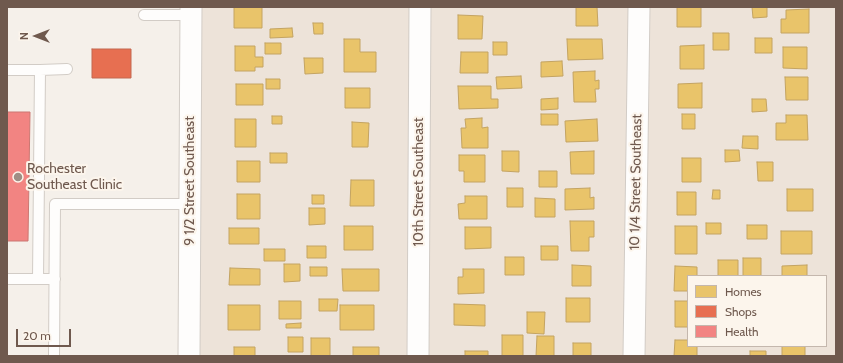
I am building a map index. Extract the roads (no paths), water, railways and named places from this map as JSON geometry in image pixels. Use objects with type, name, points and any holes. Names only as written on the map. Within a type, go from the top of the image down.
[{"type":"street","name":"10th Street Southeast","points":[[418,356],[420,7]]},
{"type":"street","name":"10 1/4 Street Southeast","points":[[634,356],[639,7]]},
{"type":"street","name":"9 1/2 Street Southeast","points":[[189,356],[191,11]]},
{"type":"lane","points":[[144,15],[191,11]]},
{"type":"lane","points":[[7,70],[67,69]]},
{"type":"lane","points":[[38,280],[40,70]]},
{"type":"lane","points":[[54,356],[55,204],[190,204]]},
{"type":"lane","points":[[7,280],[55,279]]},
{"type":"place","name":"Rochester Southeast Clinic","points":[[18,177]]}]
